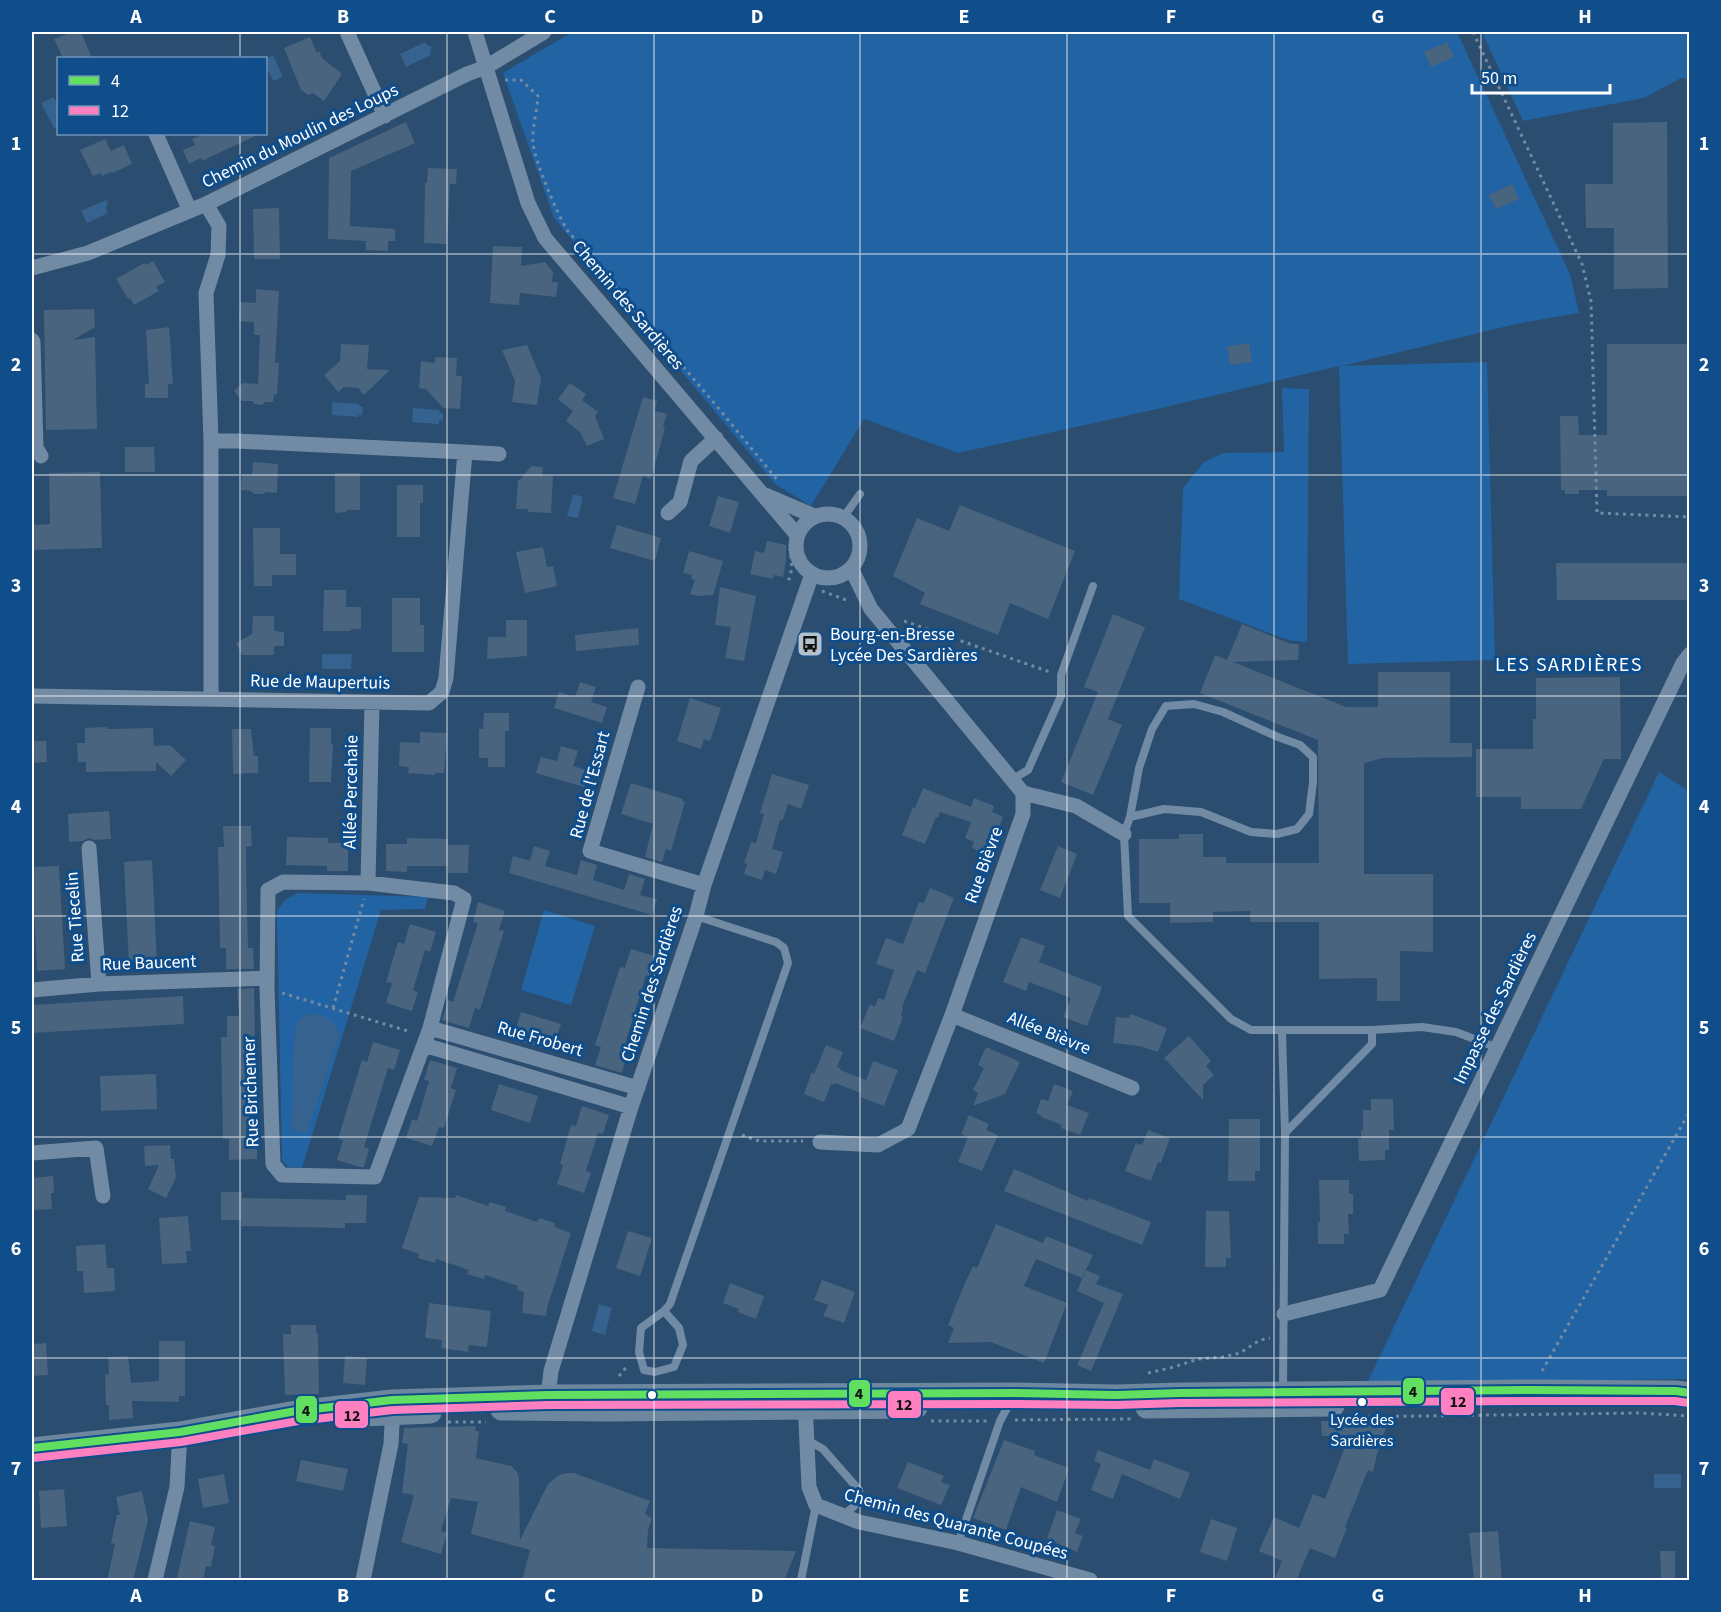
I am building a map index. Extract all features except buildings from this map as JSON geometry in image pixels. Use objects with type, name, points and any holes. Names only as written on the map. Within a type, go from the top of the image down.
[{"type":"main road","points":[[32,1448],[180,1432],[240,1422],[320,1420],[393,1407],[492,1410],[548,1403],[805,1403],[1008,1407],[1283,1400],[1532,1390],[1689,1393]]},
{"type":"main road","points":[[1283,1400],[1676,1400],[1689,1404]]},
{"type":"street","points":[[347,32],[385,116]]},
{"type":"street","name":"Chemin des Sardières","points":[[475,32],[528,203],[545,238],[797,535]]},
{"type":"street","name":"Chemin du Moulin des Loups","points":[[32,268],[88,253],[206,204],[467,74],[488,74],[544,32]]},
{"type":"street","points":[[156,135],[190,211]]},
{"type":"street","points":[[206,204],[219,226],[218,255],[206,293],[211,441],[211,699]]},
{"type":"street","points":[[32,340],[36,448],[41,456]]},
{"type":"street","points":[[669,513],[680,502],[691,461],[716,438]]},
{"type":"street","points":[[211,441],[499,454]]},
{"type":"street","name":"Rue de Maupertuis","points":[[32,696],[429,703],[442,693],[446,678],[465,452]]},
{"type":"street","points":[[763,494],[814,516]]},
{"type":"street","points":[[836,514],[850,522],[857,531],[860,544],[859,555],[852,568],[838,577],[810,580],[806,569],[797,557],[795,549],[797,535],[805,523],[814,516],[836,514]]},
{"type":"street","points":[[852,568],[871,609],[1023,793],[1076,806],[1124,834]]},
{"type":"street","name":"Chemin des Sardières","points":[[548,1403],[552,1365],[631,1107],[696,916],[704,885],[810,580]]},
{"type":"street","name":"Impasse des Sardières","points":[[1284,1314],[1380,1290],[1689,654]]},
{"type":"street","name":"Rue de l'Essart","points":[[638,687],[590,851],[704,885]]},
{"type":"street","name":"Allée Percehaie","points":[[368,883],[372,703]]},
{"type":"street","name":"Rue Bièvre","points":[[820,1142],[878,1144],[908,1130],[952,1015],[1023,814],[1023,793]]},
{"type":"street","name":"Rue Tiecelin","points":[[89,848],[99,984]]},
{"type":"street","name":"Rue Brichemer","points":[[283,882],[368,883],[454,893],[464,899],[427,1037],[375,1177],[282,1175],[273,1164],[267,983],[268,891],[283,882]]},
{"type":"street","name":"Rue Baucent","points":[[32,990],[99,984],[267,983]]},
{"type":"street","name":"Allée Bièvre","points":[[952,1015],[1132,1088]]},
{"type":"street","points":[[427,1037],[631,1107]]},
{"type":"street","name":"Rue Frobert","points":[[427,1037],[638,1088]]},
{"type":"street","points":[[32,1153],[96,1148],[103,1196]]},
{"type":"street","name":"Chemin des Quarante Coupées","points":[[805,1403],[809,1487],[816,1505],[859,1522],[958,1543],[1090,1581]]},
{"type":"street","points":[[363,1581],[391,1444],[393,1407]]},
{"type":"street","points":[[155,1581],[177,1487],[180,1432]]},
{"type":"lane","points":[[843,518],[860,494]]},
{"type":"lane","points":[[1011,780],[1029,770],[1061,696],[1060,675],[1093,586]]},
{"type":"lane","points":[[1130,817],[1164,809],[1201,812],[1251,832],[1277,834],[1298,829],[1309,814],[1313,782],[1313,758],[1300,745],[1223,712],[1194,704],[1166,706],[1152,729],[1139,768],[1130,817],[1124,834],[1128,916],[1231,1019],[1251,1030],[1372,1030],[1422,1027],[1456,1032],[1498,1048]]},
{"type":"lane","points":[[664,1311],[679,1328],[683,1345],[674,1367],[655,1372],[644,1370],[639,1352],[641,1328],[670,1304],[788,963],[784,948],[776,942],[696,916]]},
{"type":"lane","points":[[1285,1133],[1372,1044],[1372,1030]]},
{"type":"lane","points":[[1282,1031],[1285,1133],[1283,1400]]},
{"type":"lane","points":[[958,1543],[1008,1407]]},
{"type":"lane","points":[[807,1440],[824,1449],[859,1490],[855,1507],[843,1515]]},
{"type":"lane","points":[[801,1581],[816,1505]]},
{"type":"path","points":[[1473,32],[1582,264],[1591,301],[1597,513],[1689,517]]},
{"type":"path","points":[[488,74],[521,80],[538,96],[533,142],[540,166],[567,230],[756,453],[788,494],[785,504]]},
{"type":"path","points":[[810,580],[871,609]]},
{"type":"path","points":[[905,621],[1060,675]]},
{"type":"path","points":[[333,1009],[368,883]]},
{"type":"path","points":[[267,983],[333,1009],[427,1037]]},
{"type":"path","points":[[1532,1390],[1689,1112]]},
{"type":"path","points":[[730,1131],[759,1141],[820,1142]]},
{"type":"path","points":[[1144,1374],[1198,1359],[1240,1353],[1260,1340],[1284,1335]]},
{"type":"path","points":[[923,1421],[1008,1407],[1135,1419]]},
{"type":"path","points":[[1350,1417],[1638,1413],[1689,1416]]},
{"type":"path","points":[[447,1422],[489,1422]]},
{"type":"shaded area","points":[[572,32],[1457,32],[1570,274],[1579,313],[1516,324],[1342,366],[1487,362],[1495,660],[1348,664],[1339,366],[958,453],[864,419],[811,506],[775,484],[554,218],[503,73]]},
{"type":"shaded area","points":[[1482,32],[1689,32],[1689,79],[1681,78],[1644,98],[1523,121]]},
{"type":"shaded area","points":[[425,42],[432,47],[431,55],[406,67],[400,54]]},
{"type":"shaded area","points":[[273,55],[283,77],[273,81],[267,68],[267,58]]},
{"type":"shaded area","points":[[54,97],[57,104],[57,126],[54,128],[41,103]]},
{"type":"shaded area","points":[[106,200],[108,213],[87,223],[81,211]]},
{"type":"shaded area","points":[[1282,388],[1309,389],[1307,642],[1288,640],[1179,599],[1183,488],[1204,462],[1223,453],[1284,452]]},
{"type":"shaded area","points":[[332,402],[359,404],[363,407],[362,415],[358,417],[332,415]]},
{"type":"shaded area","points":[[413,408],[440,410],[439,413],[443,413],[443,421],[439,420],[439,424],[412,422]]},
{"type":"shaded area","points":[[573,494],[583,497],[578,518],[567,516]]},
{"type":"shaded area","points":[[322,654],[352,654],[351,669],[322,669]]},
{"type":"shaded area","points":[[1659,772],[1689,791],[1689,1379],[1367,1383]]},
{"type":"shaded area","points":[[298,893],[428,897],[425,909],[381,910],[302,1168],[288,1167],[282,1160],[277,911],[285,900]]},
{"type":"shaded area","points":[[544,910],[595,926],[571,1005],[521,990]]},
{"type":"shaded area","points":[[317,1014],[332,1021],[340,1035],[307,1133],[291,1130],[295,1026],[304,1015]]},
{"type":"shaded area","points":[[599,1304],[612,1308],[605,1335],[592,1331]]},
{"type":"shaded area","points":[[1654,1474],[1681,1474],[1681,1488],[1654,1488]]},
{"type":"transit line","name":"4","points":[[32,1448],[180,1432],[296,1411],[392,1400],[548,1395],[1016,1393],[1116,1395],[1532,1390],[1690,1393]]},
{"type":"transit line","name":"12","points":[[33,1458],[181,1442],[298,1421],[393,1410],[548,1405],[1116,1405],[1532,1401],[1675,1401],[1689,1403]]},
{"type":"place","name":"Bourg-en-Bresse Lycée Des Sardières","points":[[810,644]]},
{"type":"place","name":"Lycée des Sardières","points":[[1362,1402]]},
{"type":"district","name":"LES SARDIÈRES","points":[[1569,665]]}]
